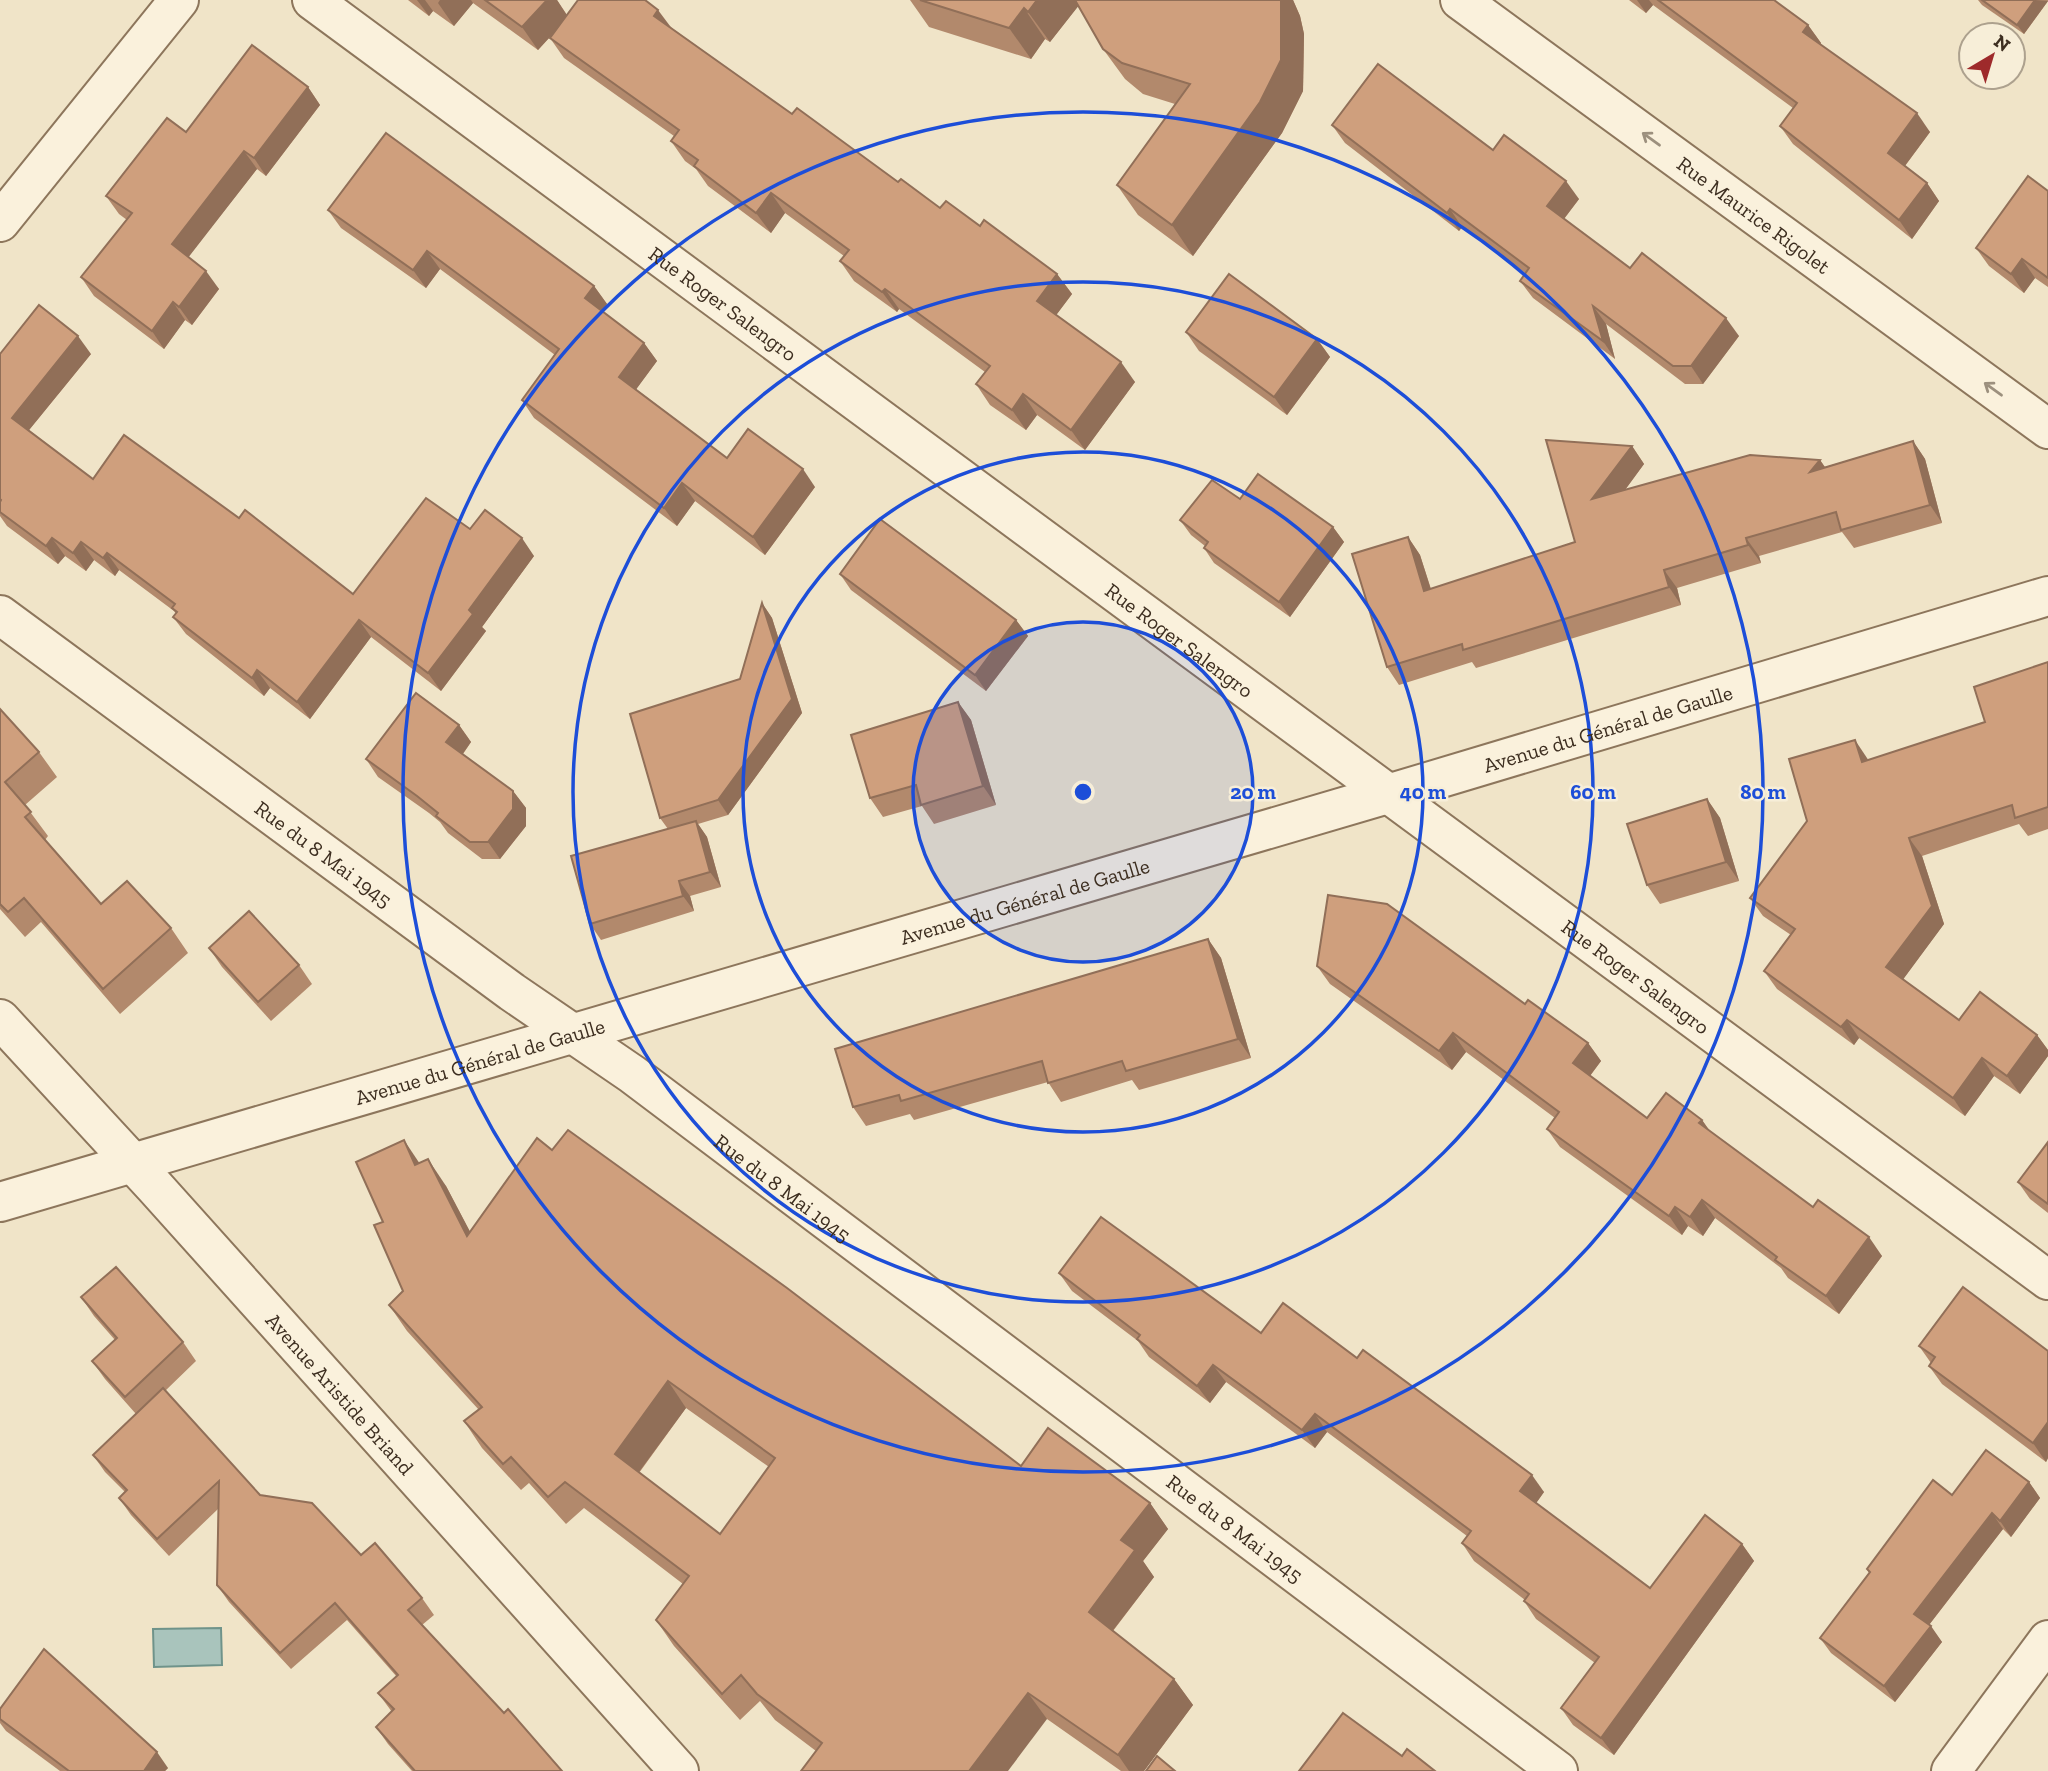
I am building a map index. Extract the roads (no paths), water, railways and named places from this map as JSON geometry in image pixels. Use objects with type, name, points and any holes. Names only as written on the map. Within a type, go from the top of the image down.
[{"type":"street","points":[[0,222],[179,0]]},
{"type":"street","name":"Rue Roger Salengro","points":[[312,0],[2048,1280]]},
{"type":"street","name":"Rue Maurice Rigolet","points":[[1460,0],[2048,429]]},
{"type":"street","name":"Avenue du Général de Gaulle","points":[[0,1202],[1391,793],[2048,596]]},
{"type":"street","name":"Rue du 8 Mai 1945","points":[[0,615],[571,1034],[632,1074],[1558,1771]]},
{"type":"street","name":"Avenue Aristide Briand","points":[[0,1019],[679,1771]]},
{"type":"street","points":[[1951,1771],[2048,1640]]},
{"type":"water","points":[[221,1628],[222,1665],[154,1667],[153,1629]]}]
